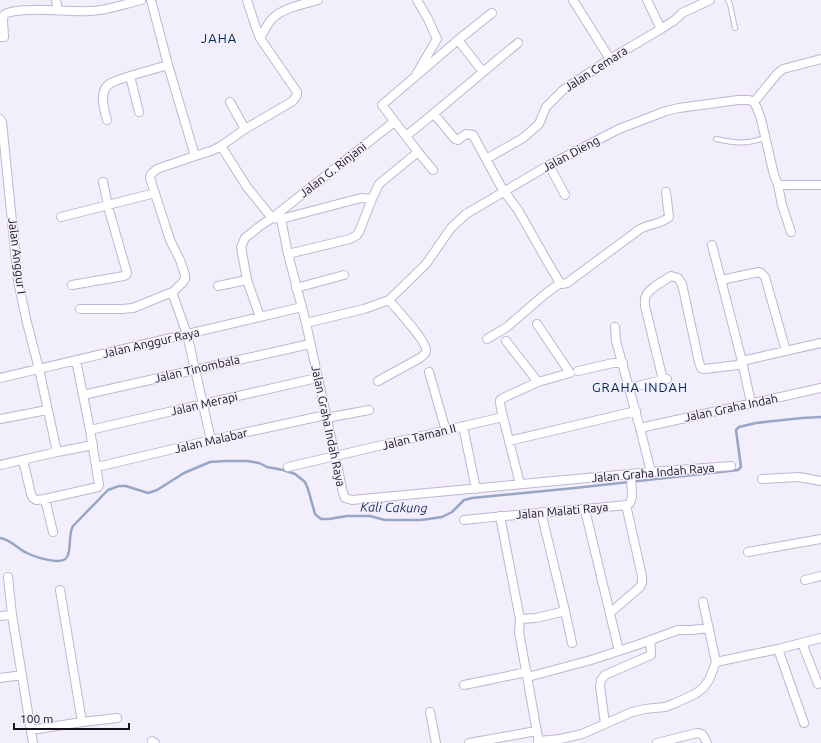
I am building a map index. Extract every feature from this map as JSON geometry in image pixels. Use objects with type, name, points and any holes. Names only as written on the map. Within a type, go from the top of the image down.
[{"type":"street","points":[[56,0],[58,10]]},
{"type":"street","points":[[0,37],[4,36],[3,18],[8,12],[33,10],[80,12],[97,11],[141,0]]},
{"type":"street","points":[[151,0],[168,65],[195,156]]},
{"type":"street","points":[[80,309],[122,310],[133,308],[171,294],[183,282],[185,275],[180,260],[170,240],[150,178],[151,174],[157,168],[211,151],[221,146],[244,129],[293,101],[297,95],[297,92],[260,38],[248,0]]},
{"type":"street","points":[[260,38],[272,18],[284,10],[318,0]]},
{"type":"street","points":[[413,79],[437,39],[417,0]]},
{"type":"street","points":[[573,0],[610,59]]},
{"type":"street","points":[[647,0],[661,29]]},
{"type":"street","name":"Jalan Cemara","points":[[486,159],[523,138],[539,124],[546,106],[562,90],[610,59],[661,29],[682,14],[710,0]]},
{"type":"street","points":[[433,170],[382,105],[492,13]]},
{"type":"street","points":[[458,40],[483,72]]},
{"type":"street","points":[[406,136],[518,43]]},
{"type":"street","points":[[791,232],[774,175],[758,108],[754,102],[777,74],[783,69],[821,59]]},
{"type":"street","points":[[107,120],[103,99],[104,90],[107,86],[130,76],[168,65]]},
{"type":"street","points":[[130,76],[139,112]]},
{"type":"street","name":"Jalan Dieng","points":[[306,323],[364,309],[389,300],[426,264],[451,228],[466,214],[549,165],[619,129],[666,111],[679,108],[738,100],[749,100],[754,102]]},
{"type":"street","points":[[230,102],[244,129]]},
{"type":"street","points":[[434,114],[455,139],[458,140],[466,134],[473,135],[504,192],[518,210],[560,283]]},
{"type":"street","name":"Jalan Anggur I","points":[[0,119],[2,122],[18,281],[57,452]]},
{"type":"street","name":"Jalan G. Rinjani","points":[[260,317],[247,280],[241,247],[245,238],[394,122]]},
{"type":"street","points":[[221,146],[247,188],[272,218],[282,219],[361,198],[372,199]]},
{"type":"street","points":[[288,254],[350,239],[357,235],[360,232],[379,184],[418,152]]},
{"type":"street","points":[[549,165],[565,195]]},
{"type":"street","points":[[72,285],[124,276],[127,273],[103,182]]},
{"type":"street","points":[[778,185],[821,185]]},
{"type":"street","points":[[487,339],[507,327],[560,283],[562,284],[566,282],[640,229],[666,220],[669,217],[669,213],[666,192]]},
{"type":"street","points":[[61,217],[155,193]]},
{"type":"street","name":"Jalan Graha Indah Raya","points":[[282,219],[288,254],[306,323],[342,493],[345,498],[352,500],[520,484],[631,478],[651,472],[731,466]]},
{"type":"street","points":[[712,245],[752,403]]},
{"type":"street","points":[[721,280],[759,272],[763,274],[786,351]]},
{"type":"street","points":[[296,288],[344,275]]},
{"type":"street","points":[[629,388],[665,379],[645,306],[645,300],[649,291],[671,276],[678,278],[682,284],[698,362],[701,368],[708,369],[738,365],[742,361],[821,343]]},
{"type":"street","points":[[218,286],[247,280]]},
{"type":"street","points":[[171,294],[174,296],[187,334],[211,440]]},
{"type":"street","points":[[378,381],[420,358],[426,351],[426,347],[413,328],[389,300]]},
{"type":"street","name":"Jalan Anggur Raya","points":[[0,378],[302,307]]},
{"type":"street","points":[[537,324],[574,372]]},
{"type":"street","points":[[615,327],[616,341],[636,411],[651,472]]},
{"type":"street","points":[[506,341],[538,382]]},
{"type":"street","name":"Jalan Tinombala","points":[[83,395],[310,344]]},
{"type":"street","points":[[23,460],[33,498],[36,500],[98,487],[97,467],[76,360]]},
{"type":"street","points":[[520,484],[500,400],[538,382],[613,363],[623,363]]},
{"type":"street","points":[[429,372],[446,431]]},
{"type":"street","name":"Jalan Merapi","points":[[90,430],[317,378]]},
{"type":"street","name":"Jalan Graha Indah","points":[[640,428],[821,388]]},
{"type":"street","points":[[0,420],[47,410]]},
{"type":"street","name":"Jalan Malabar","points":[[97,467],[211,440],[369,410]]},
{"type":"street","points":[[509,441],[636,411]]},
{"type":"street","name":"Jalan Taman II","points":[[288,467],[503,417]]},
{"type":"street","points":[[463,426],[476,488]]},
{"type":"street","points":[[0,466],[57,452],[92,446]]},
{"type":"street","points":[[762,479],[799,477],[821,481]]},
{"type":"street","name":"Jalan Malati Raya","points":[[464,520],[626,505],[630,503],[632,497],[631,478]]},
{"type":"street","points":[[46,499],[53,532]]},
{"type":"street","points":[[610,613],[640,587],[642,583],[626,505]]},
{"type":"street","points":[[585,510],[619,651]]},
{"type":"street","points":[[541,512],[572,643]]},
{"type":"street","points":[[500,516],[520,619],[519,632],[538,742],[582,734],[632,712],[665,707],[695,694],[703,688],[709,680],[716,662],[703,602]]},
{"type":"street","points":[[748,552],[821,539]]},
{"type":"street","points":[[805,580],[821,576]]},
{"type":"street","points":[[8,577],[12,615],[33,743]]},
{"type":"street","points":[[60,590],[82,722]]},
{"type":"street","points":[[520,619],[536,618],[565,611]]},
{"type":"street","points":[[0,616],[12,615]]},
{"type":"street","points":[[464,685],[527,674],[591,660],[678,630],[709,628]]},
{"type":"street","points":[[716,662],[821,638]]},
{"type":"street","points":[[605,724],[600,686],[601,680],[605,675],[651,655],[650,640]]},
{"type":"street","points":[[802,643],[818,684]]},
{"type":"street","points":[[778,649],[804,723]]},
{"type":"street","points":[[0,678],[22,675]]},
{"type":"street","points":[[430,712],[436,743]]},
{"type":"street","points":[[31,730],[117,718]]},
{"type":"street","points":[[469,743],[503,738],[536,730]]},
{"type":"street","points":[[657,743],[673,741],[696,733],[700,733],[705,738],[707,743]]},
{"type":"lane","points":[[728,0],[735,28]]},
{"type":"lane","points":[[716,139],[742,143],[754,142],[766,137]]},
{"type":"waterway","name":"Kali Cakung","points":[[0,538],[7,540],[36,557],[54,561],[64,560],[69,551],[70,535],[73,526],[108,490],[119,486],[126,486],[148,493],[157,490],[184,473],[210,462],[247,461],[259,463],[267,467],[295,474],[305,482],[315,514],[321,519],[347,516],[370,516],[385,520],[421,520],[442,517],[452,512],[464,500],[472,498],[738,470],[741,467],[736,430],[739,427],[756,423],[821,417]]},
{"type":"district","name":"JAHA","points":[[219,38]]},
{"type":"district","name":"GRAHA INDAH","points":[[640,387]]}]
